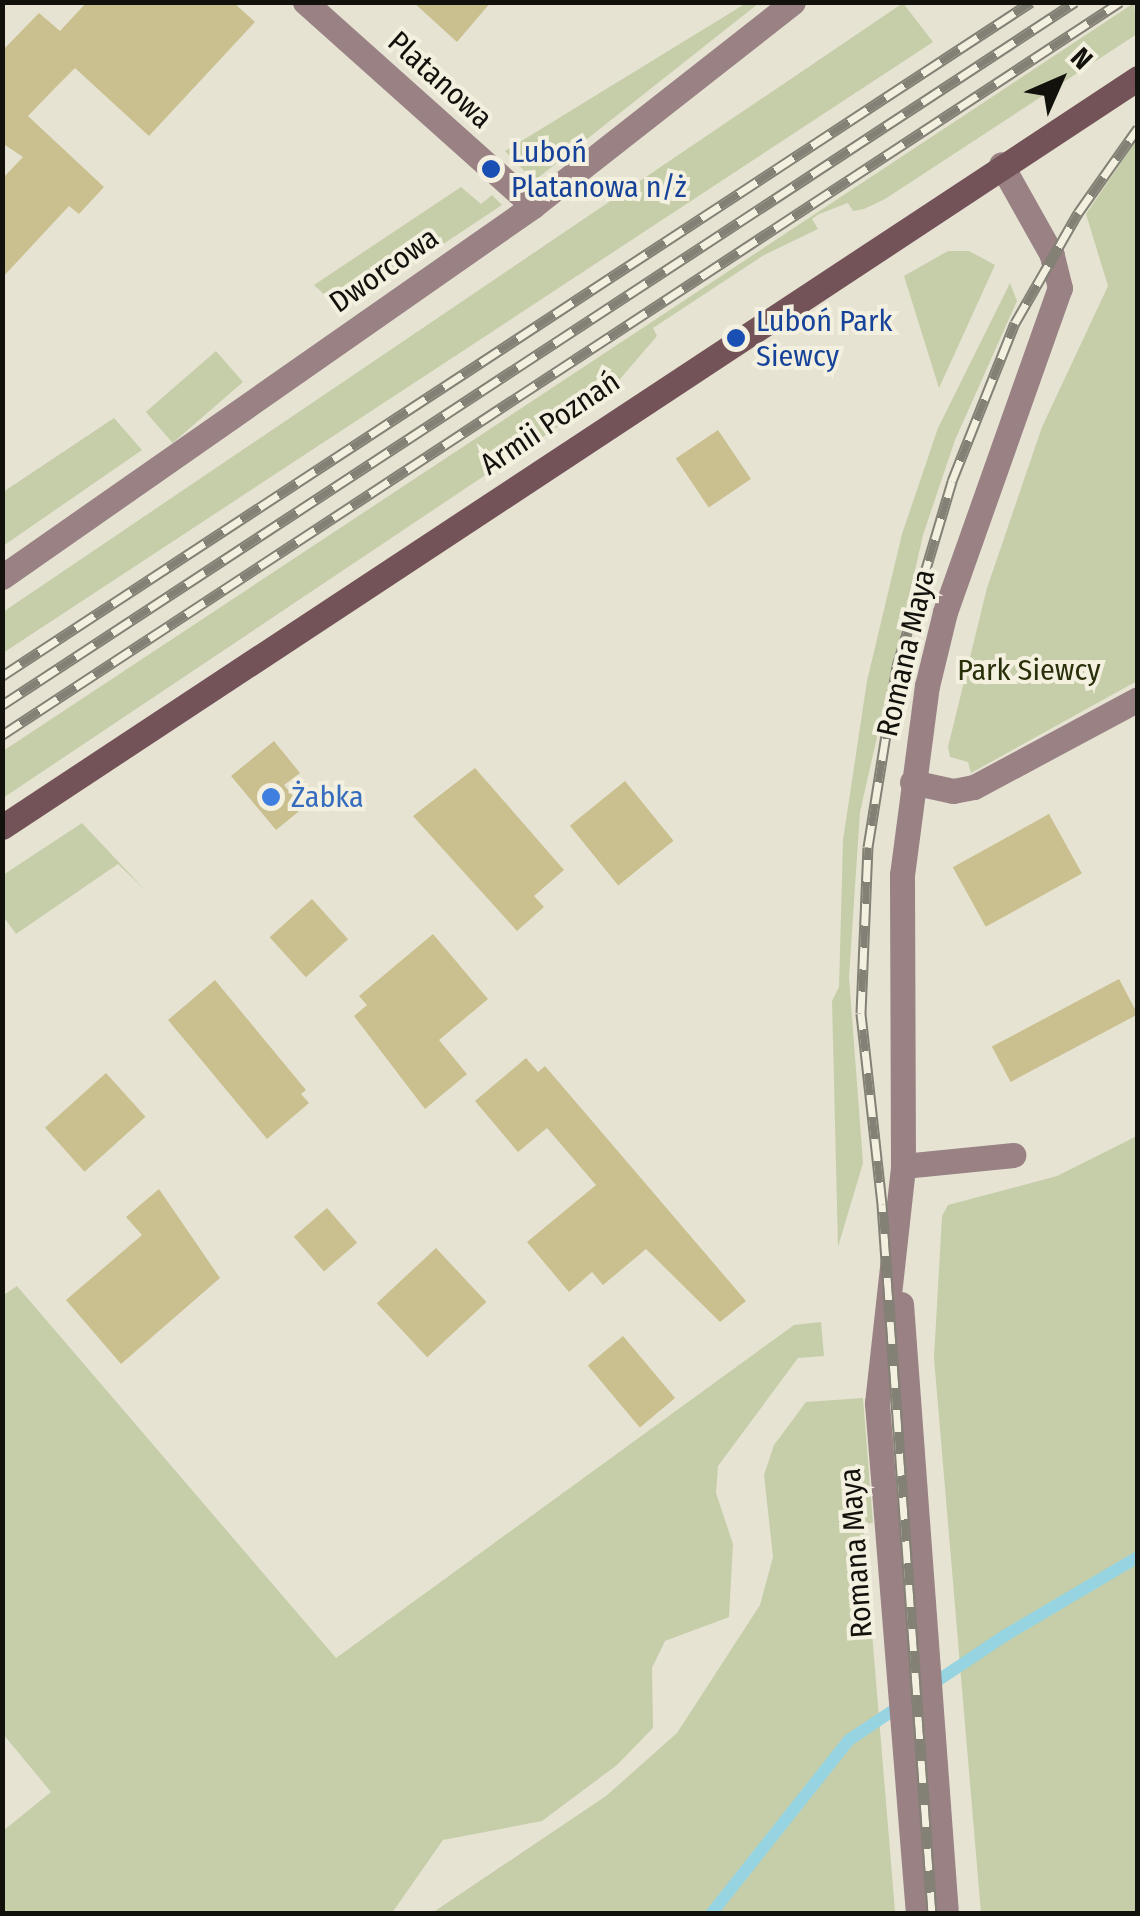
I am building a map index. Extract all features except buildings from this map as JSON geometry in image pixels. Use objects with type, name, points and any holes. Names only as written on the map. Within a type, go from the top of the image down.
[{"type":"main road","name":"Armii Poznań","points":[[2,827],[1001,164],[1138,78]]},
{"type":"street","name":"Platanowa","points":[[305,2],[533,206]]},
{"type":"street","name":"Dworcowa","points":[[2,576],[533,206],[793,2]]},
{"type":"street","name":"Romana Maya","points":[[946,1914],[904,1382],[899,957],[912,782],[958,568],[1058,307],[1052,255],[1001,164]]},
{"type":"street","points":[[912,782],[952,791],[974,787],[1138,699]]},
{"type":"street","points":[[902,1178],[1013,1155]]},
{"type":"street","name":"Romana Maya","points":[[902,1178],[877,1402],[917,1912]]},
{"type":"green space","points":[[748,2],[759,3],[534,181],[505,151]]},
{"type":"green space","points":[[903,3],[933,42],[3,653],[3,612]]},
{"type":"green space","points":[[1134,3],[1137,34],[885,199],[864,209],[853,211],[848,203],[819,214],[812,219],[818,229],[764,255],[653,328],[657,336],[608,393],[3,798],[3,751]]},
{"type":"green space","name":"Park Siewcy","points":[[1137,139],[1137,681],[971,773],[968,762],[950,757],[948,747],[987,588],[1042,427],[1108,286],[1086,214]]},
{"type":"green space","points":[[461,187],[481,204],[492,195],[502,205],[342,311],[314,285]]},
{"type":"green space","points":[[948,251],[969,251],[995,265],[939,388],[904,276]]},
{"type":"green space","points":[[1010,283],[1017,301],[955,440],[923,535],[860,812],[849,977],[863,1163],[838,1247],[832,1001],[839,987],[843,840],[867,681],[902,534],[938,428]]},
{"type":"green space","points":[[216,351],[243,382],[173,443],[146,412]]},
{"type":"green space","points":[[114,418],[142,450],[3,546],[3,492]]},
{"type":"green space","points":[[82,823],[145,890],[118,864],[16,934],[3,916],[3,875]]},
{"type":"green space","points":[[1137,1136],[1137,1913],[981,1913],[934,1358],[942,1216],[948,1205],[1057,1176]]},
{"type":"green space","points":[[17,1286],[336,1658],[794,1325],[821,1322],[824,1356],[798,1358],[718,1466],[716,1493],[733,1544],[729,1617],[665,1641],[652,1668],[653,1728],[617,1765],[542,1821],[443,1840],[392,1913],[3,1913],[3,1831],[51,1792],[3,1734],[2,1296]]},
{"type":"green space","points":[[863,1398],[873,1523],[863,1524],[895,1911],[903,1913],[432,1913],[606,1796],[677,1733],[760,1605],[773,1557],[764,1475],[774,1445],[806,1402]]},
{"type":"waterway","points":[[711,1914],[849,1740],[1006,1635],[1138,1557]]},
{"type":"railway","points":[[2,676],[1031,2]]},
{"type":"railway","points":[[2,705],[1075,2]]},
{"type":"railway","points":[[2,735],[1120,2]]},
{"type":"railway","points":[[932,1914],[882,1204],[861,1013],[868,847],[897,666],[952,481],[1015,323],[1078,213],[1138,128]]},
{"type":"place","name":"Luboń Platanowa n/ż","points":[[491,169]]},
{"type":"place","name":"Luboń Park Siewcy","points":[[736,338]]},
{"type":"place","name":"Żabka","points":[[271,797]]}]
